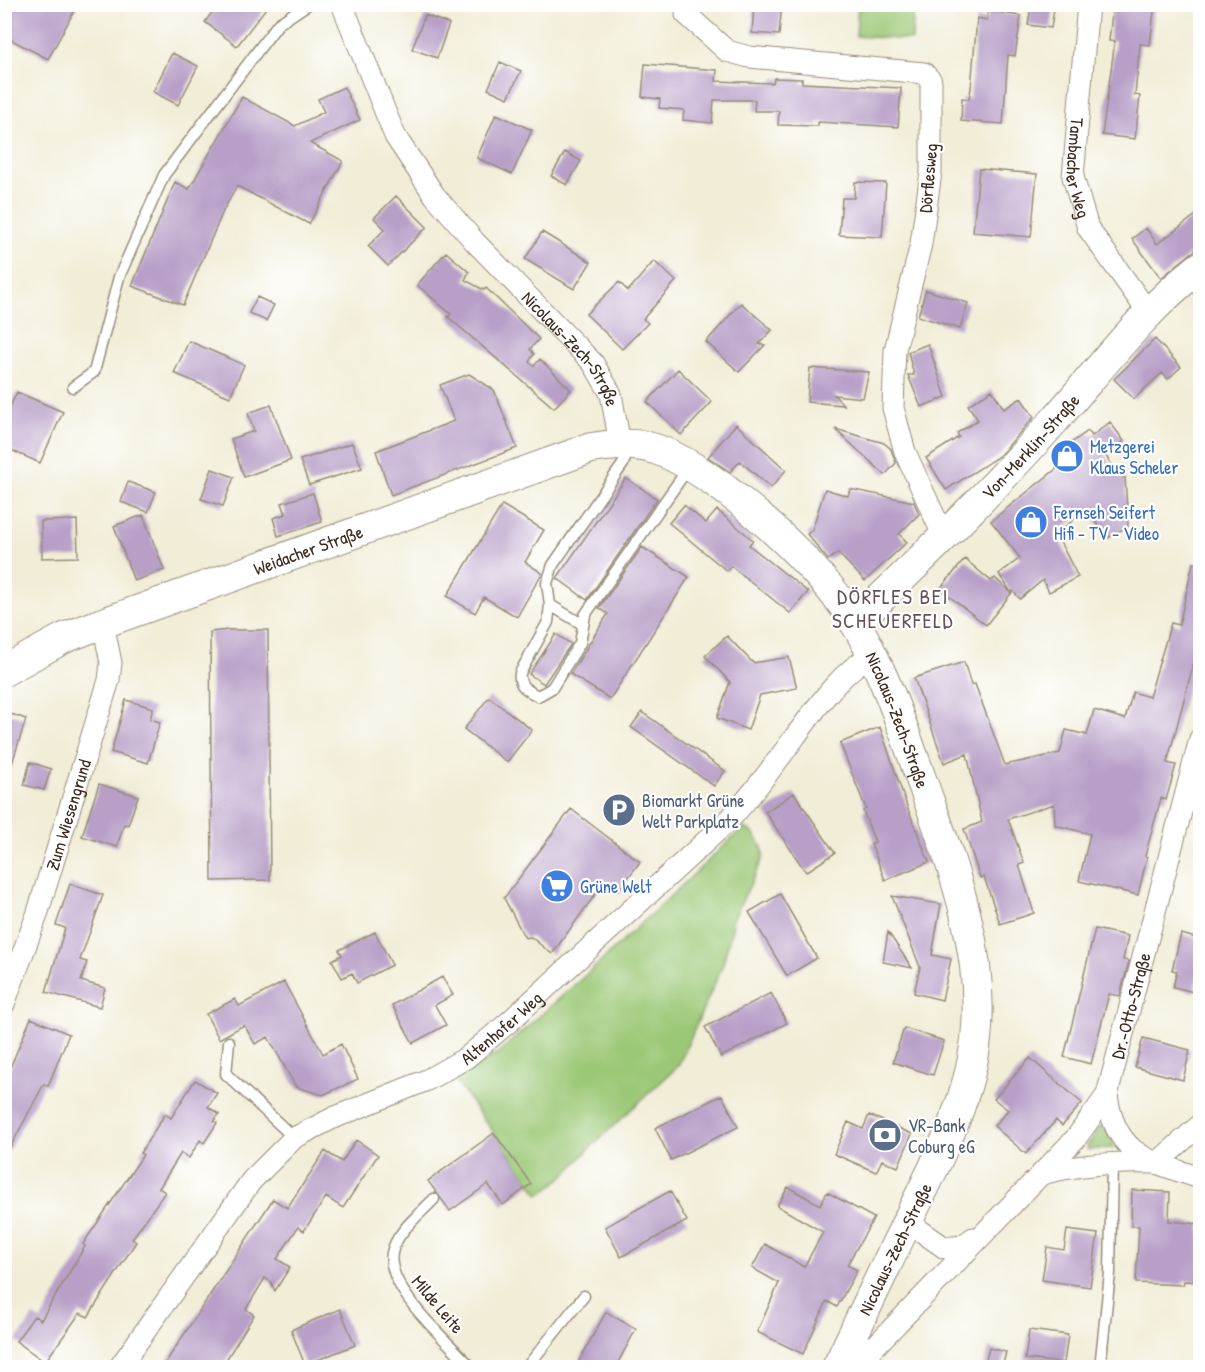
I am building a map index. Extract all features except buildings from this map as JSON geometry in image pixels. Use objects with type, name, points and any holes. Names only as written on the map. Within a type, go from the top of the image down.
[{"type":"street","name":"Nicolaus-Zech-Straße","points":[[342,4],[395,136],[435,196],[475,242],[593,363],[612,394],[625,444],[656,449],[691,464],[775,532],[838,596],[872,655],[908,743],[951,862],[969,929],[976,969],[976,1041],[968,1082],[943,1148],[837,1368]]},
{"type":"street","name":"Dörflesweg","points":[[692,4],[686,14],[727,51],[749,57],[924,73],[931,81],[931,172],[921,244],[895,350],[893,408],[905,452],[944,537]]},
{"type":"street","name":"Tambacher Weg","points":[[1088,4],[1073,177],[1088,228],[1148,312]]},
{"type":"street","name":"Von-Merklin-Straße","points":[[855,623],[944,537],[1052,424],[1148,312],[1167,293],[1200,267]]},
{"type":"street","name":"Weidacher Straße","points":[[4,671],[64,638],[103,623],[591,448],[625,444]]},
{"type":"street","name":"Zum Wiesengrund","points":[[4,1004],[37,915],[109,680],[111,663],[103,623]]},
{"type":"street","name":"Altenhofer Weg","points":[[119,1368],[252,1180],[294,1138],[333,1118],[427,1080],[466,1058],[483,1044],[728,821],[758,788],[827,694],[852,668],[872,655]]},
{"type":"street","name":"Dr.-Otto-Straße","points":[[854,1368],[1076,1138],[1107,1095],[1200,739]]},
{"type":"street","points":[[1107,1095],[1110,1120],[1135,1152],[1157,1163],[1200,1178]]},
{"type":"street","points":[[1040,1175],[1071,1167],[1112,1162],[1157,1163],[1200,1125]]},
{"type":"street","name":"Dr.-Otto-Straße","points":[[908,1222],[949,1249],[962,1246],[984,1231]]},
{"type":"lane","points":[[73,387],[94,372],[119,277],[164,175],[278,24],[308,4]]},
{"type":"lane","points":[[625,444],[623,464],[554,565],[547,584],[550,605],[548,622],[520,673],[519,680],[522,686],[538,696],[552,688],[580,643],[582,624],[691,464]]},
{"type":"lane","points":[[550,605],[582,624]]},
{"type":"lane","points":[[229,1042],[226,1074],[294,1138]]},
{"type":"lane","points":[[1100,1368],[1110,1273],[1112,1162]]},
{"type":"lane","name":"Milde Leite","points":[[434,1199],[399,1237],[392,1253],[392,1266],[405,1295],[472,1368]]},
{"type":"lane","points":[[526,1368],[584,1296]]},
{"type":"green space","points":[[858,5],[914,5],[912,40],[856,36]]},
{"type":"green space","points":[[743,828],[751,832],[758,840],[763,858],[731,924],[733,925],[722,967],[678,1066],[594,1144],[564,1176],[539,1195],[455,1080],[498,1053],[597,965]]},
{"type":"green space","points":[[1101,1126],[1104,1126],[1113,1141],[1113,1148],[1088,1150],[1087,1146]]},
{"type":"place","name":"Metzgerei Klaus Scheler","points":[[1067,456]]},
{"type":"place","name":"Fernseh Seifert Hifi - TV - Video","points":[[1031,522]]},
{"type":"place","name":"Biomarkt Grüne Welt Parkplatz","points":[[619,810]]},
{"type":"place","name":"Grüne Welt","points":[[557,886]]},
{"type":"place","name":"VR-Bank Coburg eG","points":[[885,1135]]},
{"type":"district","name":"DÖRFLES BEI SCHEUERFELD","points":[[893,608]]}]
